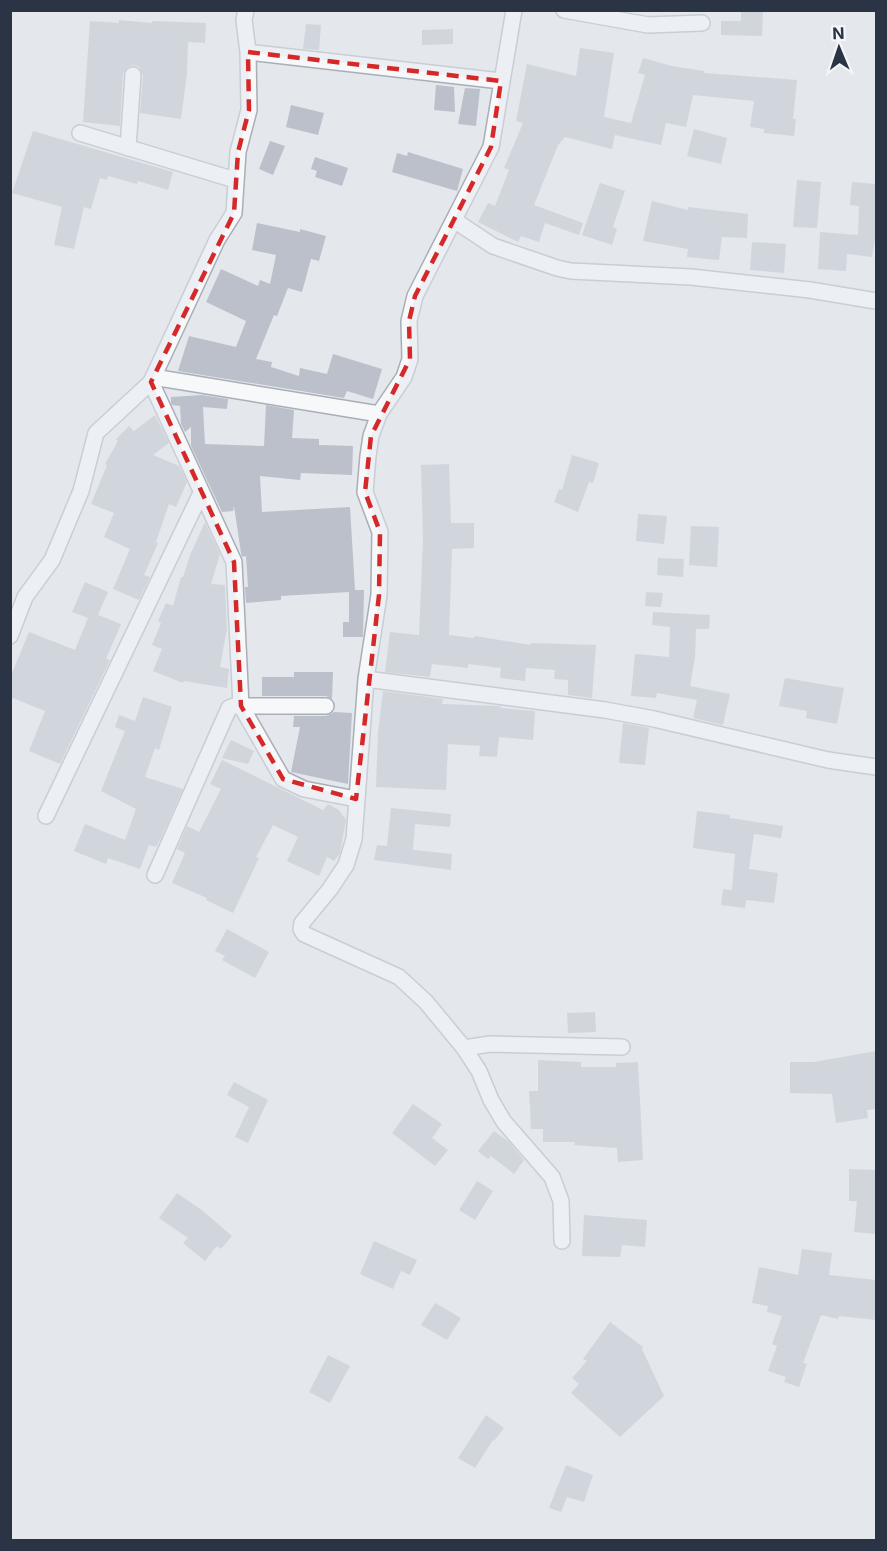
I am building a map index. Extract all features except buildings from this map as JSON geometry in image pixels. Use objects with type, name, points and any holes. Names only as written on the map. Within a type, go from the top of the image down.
[{"type":"street","points":[[10,636],[25,597],[52,560],[81,491],[96,433],[152,380],[217,240],[234,213],[238,152],[249,110],[248,52],[244,20],[246,10]]},
{"type":"street","points":[[514,10],[491,147],[416,296],[409,321],[410,359],[404,377],[378,414],[371,436],[365,492],[380,532],[379,595],[366,679],[354,839],[346,865],[302,923],[300,929],[304,934],[399,977],[426,1002],[464,1048],[479,1071],[491,1100],[504,1122],[552,1177],[561,1201],[562,1241]]},
{"type":"street","points":[[564,10],[648,25],[702,23]]},
{"type":"street","points":[[248,52],[501,81]]},
{"type":"street","points":[[128,148],[133,75]]},
{"type":"street","points":[[80,133],[235,180]]},
{"type":"street","points":[[454,220],[493,246],[571,271],[655,274],[810,290],[876,301]]},
{"type":"street","points":[[152,380],[378,414]]},
{"type":"street","points":[[152,380],[234,562],[241,706],[283,779],[304,789],[356,799]]},
{"type":"street","points":[[46,816],[201,493]]},
{"type":"street","points":[[366,679],[605,710],[654,719],[828,760],[876,767]]},
{"type":"street","points":[[154,875],[227,713],[234,706],[326,706]]},
{"type":"street","points":[[464,1048],[490,1044],[622,1047]]},
{"type":"highlighted area","points":[[248,52],[501,81],[491,147],[415,296],[409,321],[410,359],[371,436],[365,492],[380,532],[379,595],[356,799],[283,779],[241,706],[234,562],[151,382],[234,213],[238,152],[249,110]]}]
